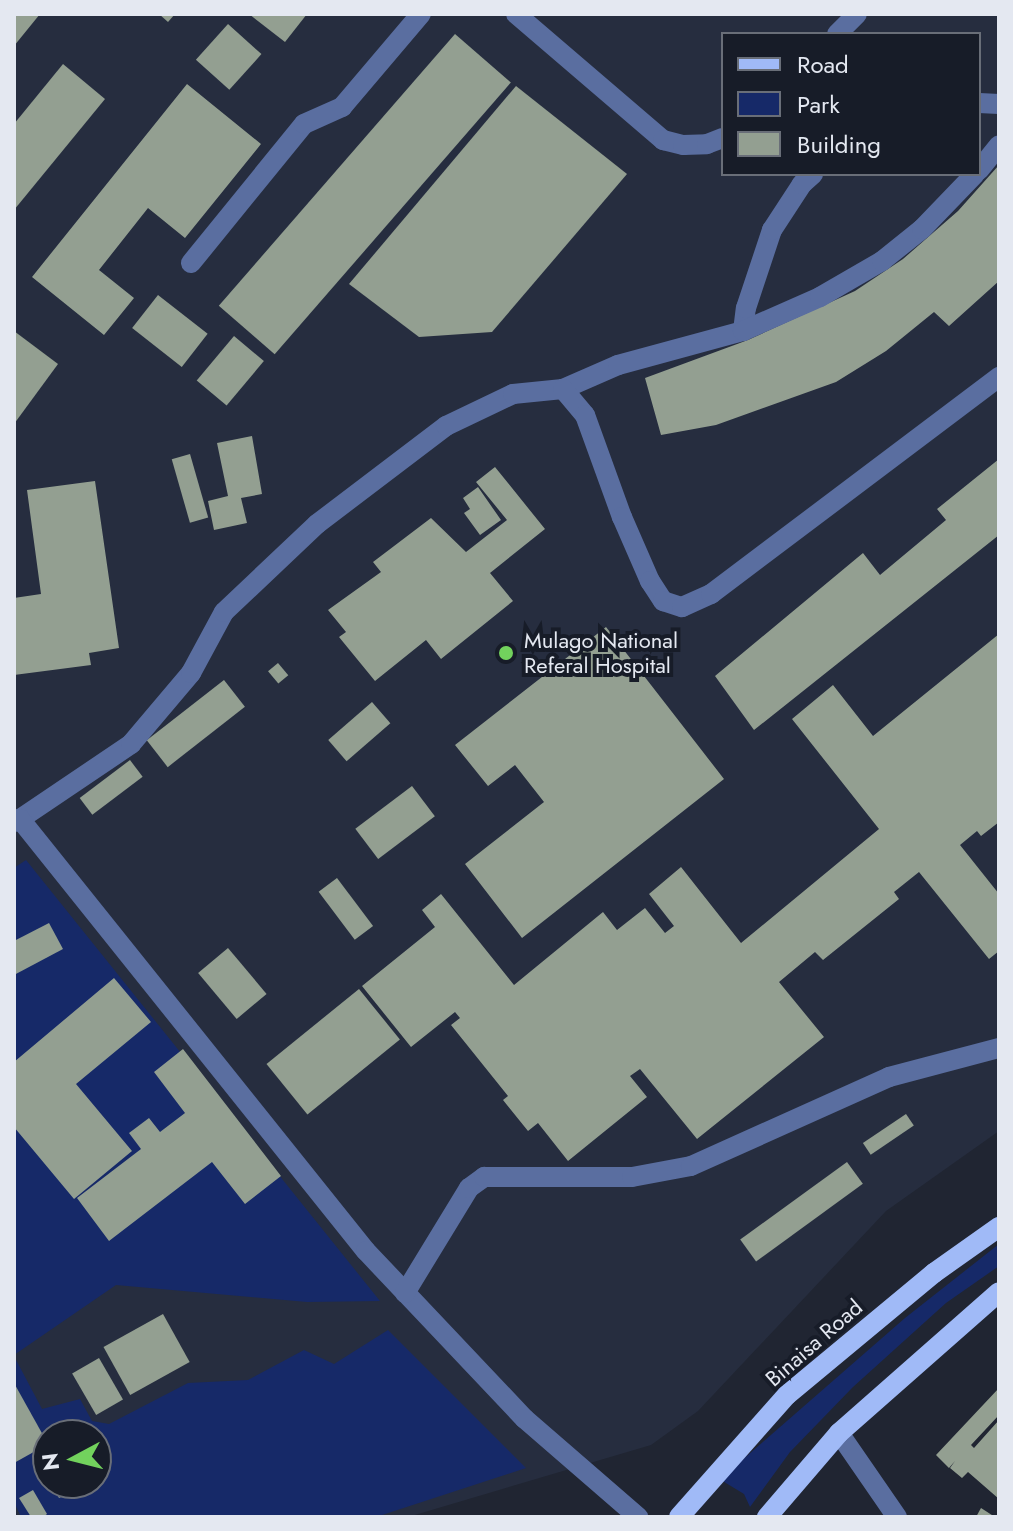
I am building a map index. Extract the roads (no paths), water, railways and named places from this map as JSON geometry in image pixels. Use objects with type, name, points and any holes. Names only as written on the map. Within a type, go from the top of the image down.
[{"type":"main road","name":"Binaisa Road","points":[[679,1517],[787,1395],[934,1273],[999,1227]]},
{"type":"main road","points":[[767,1517],[839,1433],[999,1292]]},
{"type":"street","points":[[191,263],[304,124],[342,107],[421,14]]},
{"type":"street","points":[[516,14],[663,140],[683,145],[707,144],[721,139]]},
{"type":"street","points":[[839,32],[857,14]]},
{"type":"street","points":[[981,167],[999,145]]},
{"type":"street","points":[[743,331],[746,308],[772,230],[802,184],[811,176]]},
{"type":"street","points":[[638,1517],[525,1419],[366,1251],[17,820],[131,744],[191,673],[224,612],[317,524],[446,426],[513,394],[563,389],[618,365],[743,331],[820,297],[882,261],[922,229],[973,176]]},
{"type":"street","points":[[563,389],[585,415],[622,517],[650,581],[663,601],[682,607],[711,594],[999,377]]},
{"type":"street","points":[[405,1293],[469,1188],[484,1177],[632,1177],[691,1166],[889,1077],[999,1048]]},
{"type":"street","points":[[839,1433],[897,1517]]},
{"type":"place","name":"Mulago National Referal Hospital","points":[[506,653]]}]
